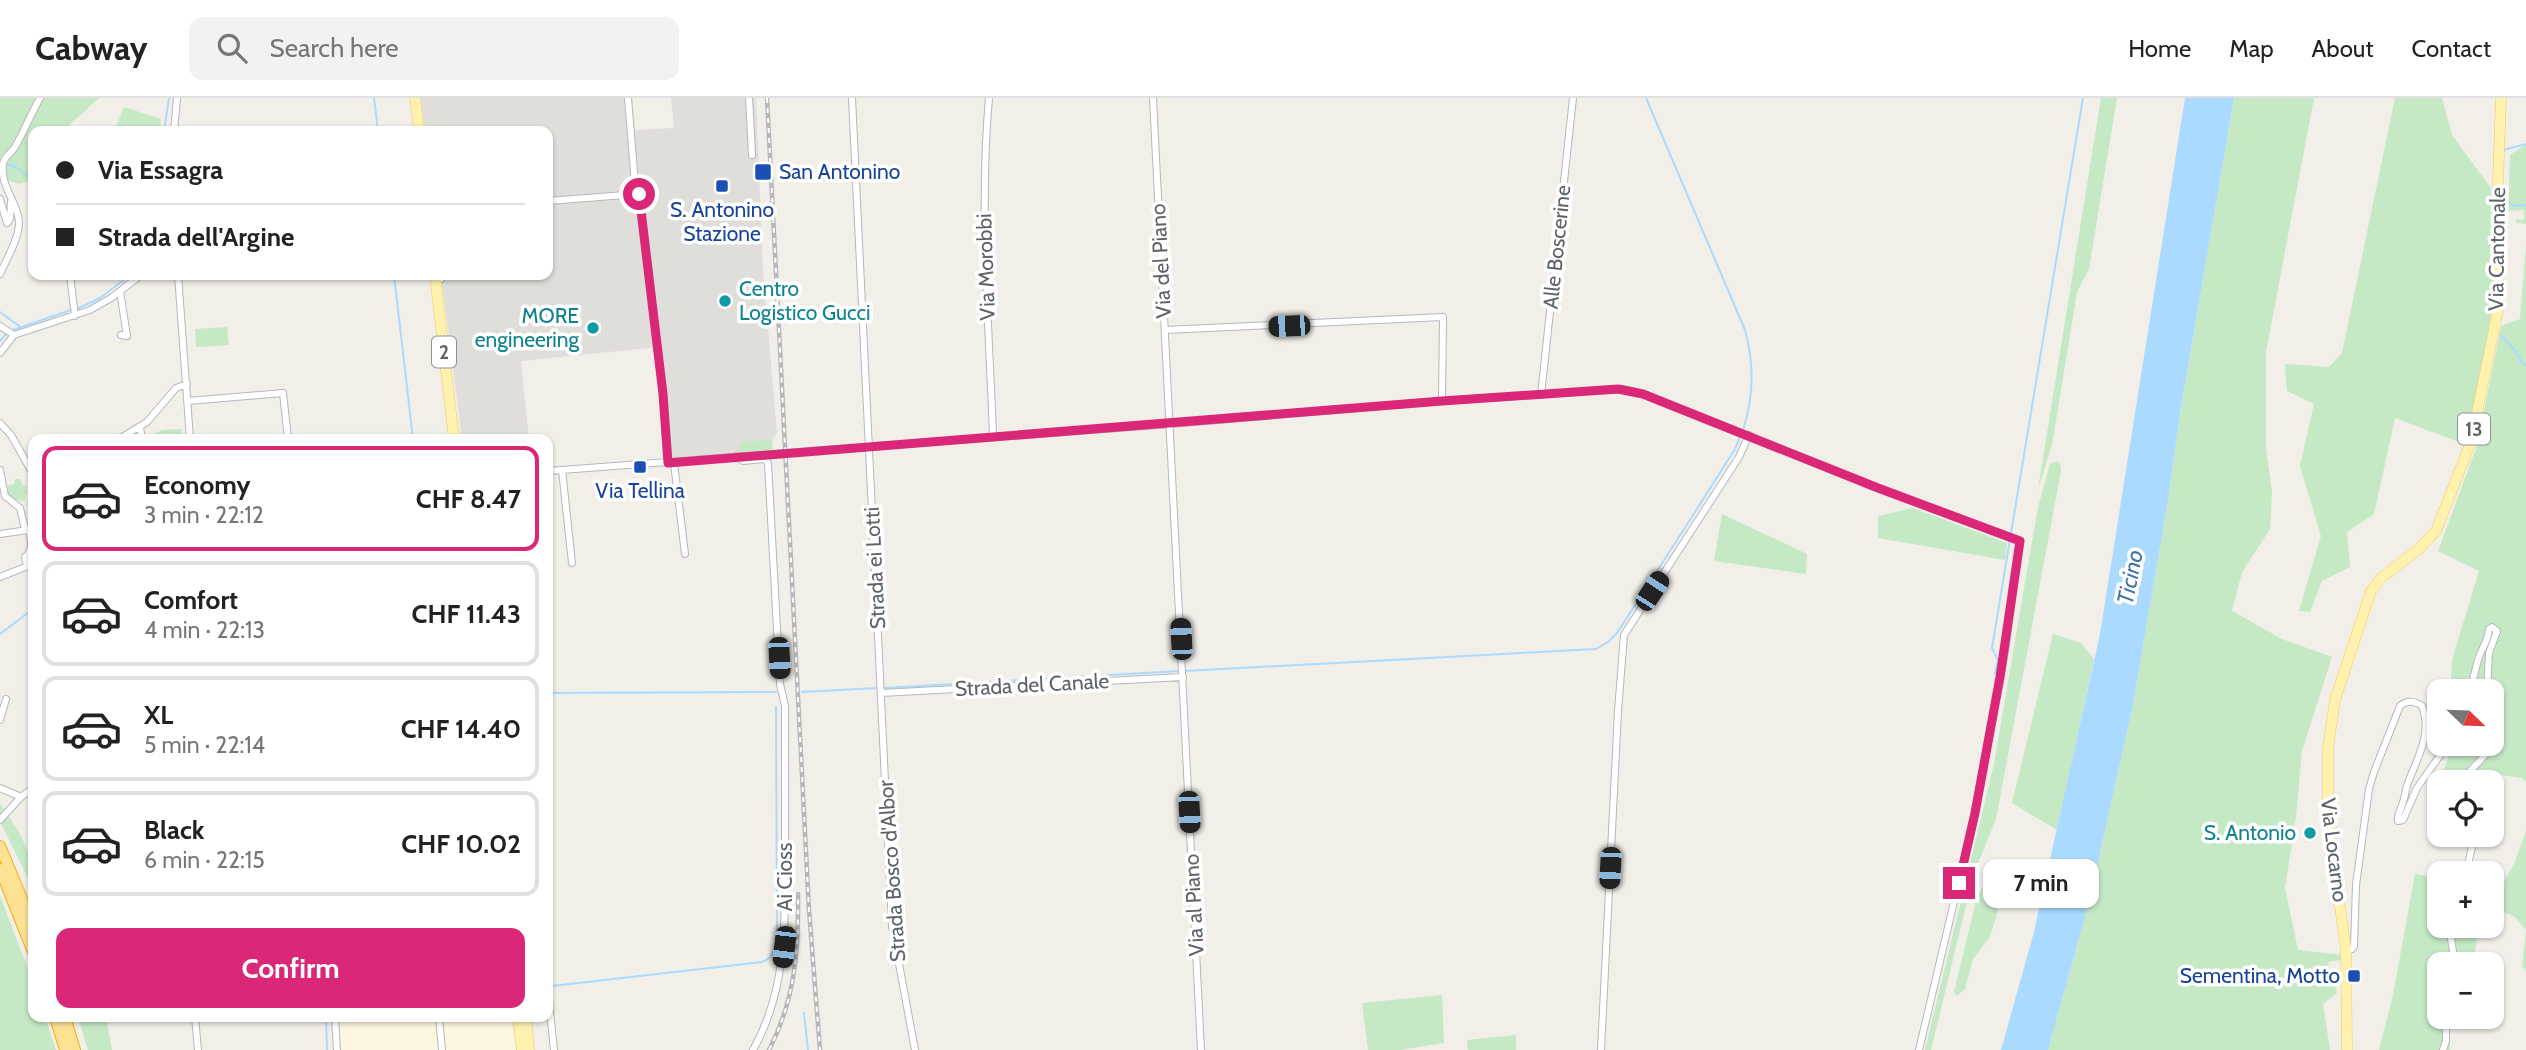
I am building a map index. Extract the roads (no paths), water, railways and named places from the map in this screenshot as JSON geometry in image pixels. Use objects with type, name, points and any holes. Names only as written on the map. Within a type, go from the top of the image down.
[{"type":"highway","points":[[0,846],[28,913]]},
{"type":"highway","points":[[0,869],[28,939]]},
{"type":"highway","points":[[57,1022],[65,1050]]},
{"type":"highway","points":[[67,1022],[75,1050]]},
{"type":"main road","points":[[415,98],[418,126]]},
{"type":"main road","points":[[421,98],[424,126]]},
{"type":"main road","name":"Via Cantonale","points":[[2350,652],[2374,587],[2425,544],[2438,527],[2471,442],[2499,305],[2498,182],[2501,98]]},
{"type":"main road","name":"2","points":[[440,280],[454,434]]},
{"type":"main road","name":"2","points":[[440,280],[458,434]]},
{"type":"main road","name":"Via Locarno","points":[[2347,1050],[2346,950],[2328,828],[2326,783],[2330,722],[2350,652]]},
{"type":"main road","points":[[522,1050],[524,1022]]},
{"type":"main road","points":[[525,1022],[529,1050]]},
{"type":"street","points":[[0,274],[18,226],[18,215],[3,177],[3,162],[14,149],[40,98]]},
{"type":"street","points":[[174,126],[177,98]]},
{"type":"street","points":[[553,201],[625,195],[633,191],[635,184],[628,98]]},
{"type":"street","points":[[749,98],[752,155]]},
{"type":"street","name":"Strada ei Lotti","points":[[852,98],[880,689]]},
{"type":"street","name":"Via Morobbi","points":[[989,98],[984,149],[984,198],[993,436]]},
{"type":"street","name":"Via del Piano","points":[[1153,98],[1170,424]]},
{"type":"street","name":"Alle Boscerine","points":[[1541,395],[1573,98]]},
{"type":"street","points":[[633,191],[639,194],[671,463],[685,554]]},
{"type":"street","points":[[0,199],[6,222],[10,219],[11,202]]},
{"type":"street","points":[[71,280],[74,312]]},
{"type":"street","points":[[0,353],[5,330],[96,307],[134,280]]},
{"type":"street","points":[[178,280],[190,434]]},
{"type":"street","points":[[120,291],[127,336]]},
{"type":"street","points":[[1165,330],[1443,317],[1442,401]]},
{"type":"street","points":[[129,434],[157,413],[176,388],[187,384]]},
{"type":"street","points":[[553,471],[1442,401],[1629,390],[2014,540],[2005,651],[1975,813],[1919,1050]]},
{"type":"street","points":[[188,401],[283,393],[287,434]]},
{"type":"street","points":[[0,423],[11,435],[28,465]]},
{"type":"street","name":"Via al Piano","points":[[1170,424],[1201,1050]]},
{"type":"street","points":[[140,428],[141,434]]},
{"type":"street","points":[[1601,1050],[1624,635],[1739,457],[1743,433]]},
{"type":"street","name":"Ai Cioss","points":[[736,456],[743,461],[768,461],[780,684],[783,698],[784,947],[776,994],[753,1050]]},
{"type":"street","points":[[0,470],[5,496],[19,507],[28,528]]},
{"type":"street","points":[[562,470],[572,563]]},
{"type":"street","points":[[0,534],[28,530]]},
{"type":"street","points":[[0,577],[28,566]]},
{"type":"street","points":[[2474,679],[2489,629],[2493,627],[2497,631],[2489,653],[2488,679]]},
{"type":"street","name":"Strada del Canale","points":[[880,689],[1183,673]]},
{"type":"street","name":"Strada Bosco d'Albor","points":[[880,689],[892,926],[915,1050]]},
{"type":"street","points":[[0,720],[6,699]]},
{"type":"street","points":[[2346,950],[2354,946],[2356,885],[2371,779],[2400,706],[2412,702],[2422,706],[2425,734],[2418,762],[2397,816],[2398,821],[2403,820],[2417,788],[2440,756]]},
{"type":"street","points":[[2473,770],[2485,756]]},
{"type":"street","points":[[0,788],[21,797]]},
{"type":"street","points":[[0,820],[28,792]]},
{"type":"street","points":[[195,1022],[198,1050]]},
{"type":"street","points":[[334,1022],[337,1050]]},
{"type":"street","points":[[440,1022],[443,1050]]},
{"type":"street","points":[[551,1022],[554,1050]]},
{"type":"street","points":[[2443,1050],[2446,1029]]},
{"type":"water","name":"Ticino","points":[[2185,98],[2234,98],[2133,705],[2089,902],[2048,1050],[2001,1050],[2034,932],[2100,634]]},
{"type":"waterway","points":[[165,126],[169,98]]},
{"type":"waterway","points":[[374,98],[377,126]]},
{"type":"waterway","points":[[1646,98],[1745,330],[1752,380],[1743,430]]},
{"type":"waterway","points":[[1995,674],[1998,660],[1992,648],[2083,98]]},
{"type":"waterway","points":[[2503,150],[2526,144]]},
{"type":"waterway","points":[[6,164],[28,176]]},
{"type":"waterway","points":[[2507,202],[2515,206],[2526,205]]},
{"type":"waterway","points":[[77,309],[100,298],[123,280]]},
{"type":"waterway","points":[[395,280],[412,434]]},
{"type":"waterway","points":[[10,331],[71,310]]},
{"type":"waterway","points":[[0,312],[19,326]]},
{"type":"waterway","points":[[0,341],[6,334]]},
{"type":"waterway","points":[[2500,336],[2508,342],[2526,366]]},
{"type":"waterway","points":[[1184,671],[1596,649],[1617,633],[1735,449],[1741,435]]},
{"type":"waterway","points":[[0,634],[28,613]]},
{"type":"waterway","points":[[884,688],[1179,671]]},
{"type":"waterway","points":[[802,692],[878,688]]},
{"type":"waterway","points":[[553,693],[776,692]]},
{"type":"waterway","points":[[553,986],[762,962],[772,954],[777,934],[776,707]]},
{"type":"waterway","points":[[804,1013],[808,1050]]},
{"type":"waterway","points":[[326,1022],[327,1050]]},
{"type":"railway","points":[[767,98],[809,910],[820,1050]]},
{"type":"railway","points":[[769,1050],[785,1012],[794,974],[798,894]]},
{"type":"place","name":"San Antonino","points":[[763,172]]},
{"type":"place","name":"S. Antonino Stazione","points":[[722,186]]},
{"type":"place","name":"Centro Logistico Gucci","points":[[725,301]]},
{"type":"place","name":"MORE engineering","points":[[593,328]]},
{"type":"place","name":"Via Tellina","points":[[640,467]]},
{"type":"place","name":"S. Antonio","points":[[2310,833]]},
{"type":"place","name":"Sementina, Motto","points":[[2354,976]]}]
